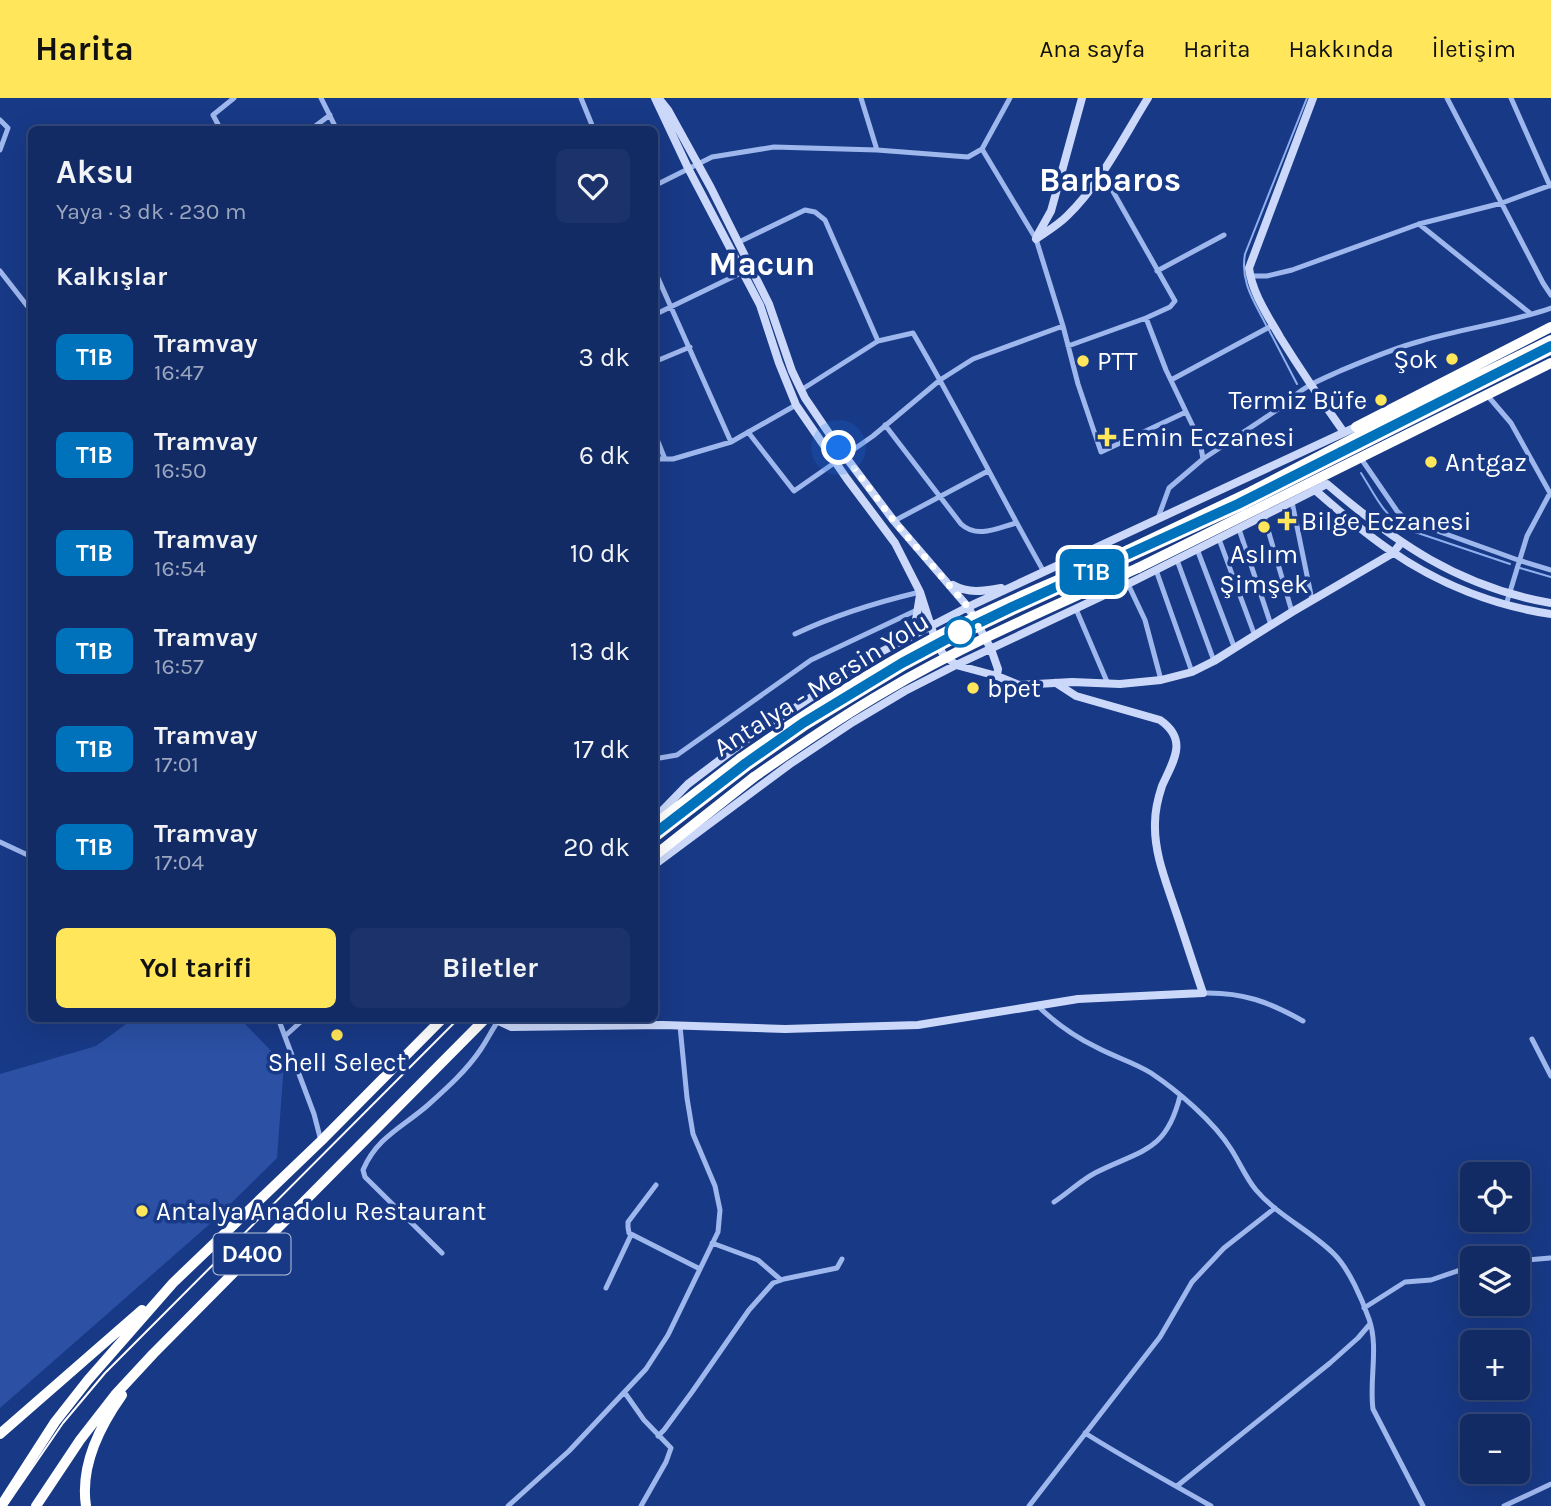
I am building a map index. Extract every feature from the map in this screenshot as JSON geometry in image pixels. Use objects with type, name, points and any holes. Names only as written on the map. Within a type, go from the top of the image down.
[{"type":"highway","points":[[1356,426],[1551,327]]},
{"type":"highway","name":"Antalya - Mersin Yolu","points":[[658,822],[741,758],[830,699],[933,639],[1250,492],[1551,340]]},
{"type":"highway","name":"Antalya - Mersin Yolu","points":[[658,853],[754,777],[843,716],[886,691],[1002,629],[1138,568],[1551,363]]},
{"type":"highway","points":[[1356,426],[1418,405]]},
{"type":"highway","points":[[1326,484],[1348,464]]},
{"type":"highway","name":"D400","points":[[1,1506],[71,1401],[173,1283],[321,1141],[439,1022]]},
{"type":"highway","name":"D400","points":[[36,1506],[87,1431],[115,1395],[153,1354],[489,1022]]},
{"type":"highway","points":[[0,1434],[173,1283]]},
{"type":"highway","points":[[86,1506],[84,1497],[87,1469],[99,1432],[153,1354]]},
{"type":"street","points":[[218,126],[213,115],[234,98]]},
{"type":"street","points":[[320,98],[335,126]]},
{"type":"street","points":[[581,98],[592,126]]},
{"type":"street","points":[[657,98],[668,110],[739,242],[769,304],[801,390],[844,455],[894,521],[968,607],[990,649],[998,668],[998,677]]},
{"type":"street","points":[[657,98],[688,168],[760,305],[796,405],[895,543],[920,592],[936,642],[943,654],[956,665],[1019,685],[1072,682],[1120,684],[1161,680],[1192,672],[1235,649],[1393,553],[1401,543]]},
{"type":"street","points":[[861,98],[877,150]]},
{"type":"street","points":[[658,184],[712,157],[774,147],[877,150],[968,157],[982,149],[1010,98]]},
{"type":"street","points":[[1036,239],[1051,211],[1082,98]]},
{"type":"street","points":[[1036,239],[1066,218],[1084,197],[1148,98]]},
{"type":"street","points":[[1314,98],[1249,268],[1255,290],[1272,325],[1309,385],[1343,431]]},
{"type":"street","points":[[1447,98],[1551,295]]},
{"type":"street","points":[[1250,276],[1267,276],[1292,270],[1419,224],[1502,203],[1551,186],[1511,98]]},
{"type":"street","points":[[315,126],[330,115]]},
{"type":"street","points":[[0,120],[8,128],[0,150]]},
{"type":"street","points":[[982,149],[1036,239],[1101,452],[1186,412]]},
{"type":"street","points":[[1068,346],[1146,318],[1170,307],[1175,301],[1102,172]]},
{"type":"street","points":[[739,242],[805,210],[819,214],[825,220],[878,341]]},
{"type":"street","points":[[1419,224],[1531,314]]},
{"type":"street","points":[[1157,271],[1224,235]]},
{"type":"street","points":[[0,271],[28,307]]},
{"type":"street","points":[[658,313],[743,272]]},
{"type":"street","points":[[658,277],[731,442]]},
{"type":"street","points":[[1158,518],[1169,488],[1203,459],[1286,404],[1294,394],[1309,385],[1419,341],[1551,307]]},
{"type":"street","points":[[1146,318],[1200,441],[1203,459]]},
{"type":"street","points":[[1171,380],[1272,325]]},
{"type":"street","points":[[748,432],[794,491],[885,425],[940,380],[973,359],[1063,326]]},
{"type":"street","points":[[801,390],[878,341],[913,333],[1044,572]]},
{"type":"street","points":[[658,360],[690,347]]},
{"type":"street","points":[[1486,394],[1511,423],[1551,493],[1527,536],[1506,605]]},
{"type":"street","points":[[658,459],[673,459],[731,442],[796,405]]},
{"type":"street","points":[[885,425],[961,524],[970,531],[982,532],[1016,523]]},
{"type":"street","points":[[658,815],[688,785],[746,740],[822,689],[908,637],[1356,426]]},
{"type":"street","points":[[658,441],[666,459]]},
{"type":"street","points":[[1360,457],[1397,511],[1407,520],[1551,570]]},
{"type":"street","points":[[894,521],[988,471]]},
{"type":"street","points":[[658,861],[800,757],[905,691],[1177,560],[1326,484],[1401,543],[1432,562],[1491,589],[1551,603]]},
{"type":"street","points":[[1315,491],[1393,553],[1457,587],[1487,600],[1551,614]]},
{"type":"street","points":[[1292,502],[1312,600]]},
{"type":"street","points":[[1264,516],[1292,612]]},
{"type":"street","points":[[1239,529],[1271,625]]},
{"type":"street","points":[[1219,539],[1255,636]]},
{"type":"street","points":[[1197,549],[1235,649]]},
{"type":"street","points":[[1177,560],[1214,661]]},
{"type":"street","points":[[1156,570],[1192,672]]},
{"type":"street","points":[[949,583],[962,590],[980,592],[1015,585]]},
{"type":"street","points":[[1128,584],[1145,620],[1161,680]]},
{"type":"street","points":[[908,637],[915,626],[920,592]]},
{"type":"street","points":[[795,634],[830,618],[920,592]]},
{"type":"street","points":[[658,758],[677,755],[811,660],[919,609]]},
{"type":"street","points":[[1076,609],[1108,684]]},
{"type":"street","points":[[1056,683],[1076,696],[1160,720],[1175,735],[1176,757],[1161,789],[1155,811],[1154,837],[1159,861],[1203,993]]},
{"type":"street","points":[[0,842],[28,855]]},
{"type":"street","points":[[499,1022],[511,1027],[680,1026],[785,1029],[918,1025],[1079,999],[1223,992],[1265,1001],[1303,1021]]},
{"type":"street","points":[[1038,1006],[1071,1034],[1150,1073],[1180,1096],[1219,1132],[1255,1189],[1335,1255],[1347,1270],[1370,1324],[1373,1347],[1373,1409],[1423,1506]]},
{"type":"street","points":[[280,1022],[314,1114],[321,1141]]},
{"type":"street","points":[[285,1036],[301,1022]]},
{"type":"street","points":[[442,1253],[365,1177],[363,1170],[368,1157],[383,1139],[411,1119],[464,1070],[480,1051],[491,1022]]},
{"type":"street","points":[[508,1506],[569,1451],[646,1369],[668,1335],[718,1232],[720,1210],[715,1186],[693,1134],[680,1026]]},
{"type":"street","points":[[1532,1039],[1551,1076]]},
{"type":"street","points":[[1054,1202],[1094,1173],[1151,1147],[1169,1128],[1180,1096]]},
{"type":"street","points":[[656,1185],[628,1222],[631,1235],[699,1269]]},
{"type":"street","points":[[1029,1506],[1160,1337],[1192,1282],[1224,1248],[1275,1208]]},
{"type":"street","points":[[607,1288],[631,1235]]},
{"type":"street","points":[[712,1243],[758,1260],[781,1280]]},
{"type":"street","points":[[1530,1260],[1550,1258]]},
{"type":"street","points":[[657,1436],[772,1283],[837,1268],[842,1259]]},
{"type":"street","points":[[1364,1308],[1405,1282],[1431,1280],[1460,1270]]},
{"type":"street","points":[[1177,1486],[1330,1363],[1370,1324]]},
{"type":"street","points":[[625,1393],[657,1436],[671,1448],[666,1462],[640,1506]]},
{"type":"street","points":[[1085,1433],[1125,1459],[1211,1506]]},
{"type":"street","points":[[1504,1506],[1551,1484]]},
{"type":"shaded area","points":[[129,1022],[245,1024],[284,1064],[277,1158],[212,1222],[0,1408],[0,1074],[96,1046]]},
{"type":"waterway","points":[[1266,325],[1246,282],[1245,254],[1307,98]]},
{"type":"waterway","points":[[1269,330],[1297,384]]},
{"type":"waterway","points":[[1361,473],[1385,511],[1406,529],[1510,564]]},
{"type":"waterway","points":[[1520,568],[1551,577]]},
{"type":"tram line","points":[[658,831],[803,723],[902,663],[1012,607],[1238,504],[1551,346]]},
{"type":"tram line","name":"T1B","points":[[658,831],[803,723],[902,663],[1012,607],[1238,504],[1551,346]]},
{"type":"tram line","points":[[6,1506],[63,1423],[105,1373],[455,1022]]},
{"type":"place","name":"Şok","points":[[1452,359]]},
{"type":"place","name":"PTT","points":[[1083,361]]},
{"type":"place","name":"Termiz Büfe","points":[[1381,400]]},
{"type":"place","name":"Emin Eczanesi","points":[[1107,437]]},
{"type":"place","name":"Antgaz","points":[[1431,462]]},
{"type":"place","name":"Bilge Eczanesi","points":[[1287,521]]},
{"type":"place","name":"Aslım Şimşek","points":[[1264,527]]},
{"type":"place","name":"bpet","points":[[973,688]]},
{"type":"place","name":"Shell Select","points":[[337,1035]]},
{"type":"place","name":"Antalya Anadolu Restaurant","points":[[142,1211]]},
{"type":"district","name":"Barbaros","points":[[1110,179]]},
{"type":"district","name":"Macun","points":[[762,263]]},
{"type":"route","points":[[839,448],[894,521],[968,607],[979,628],[960,632]]}]
